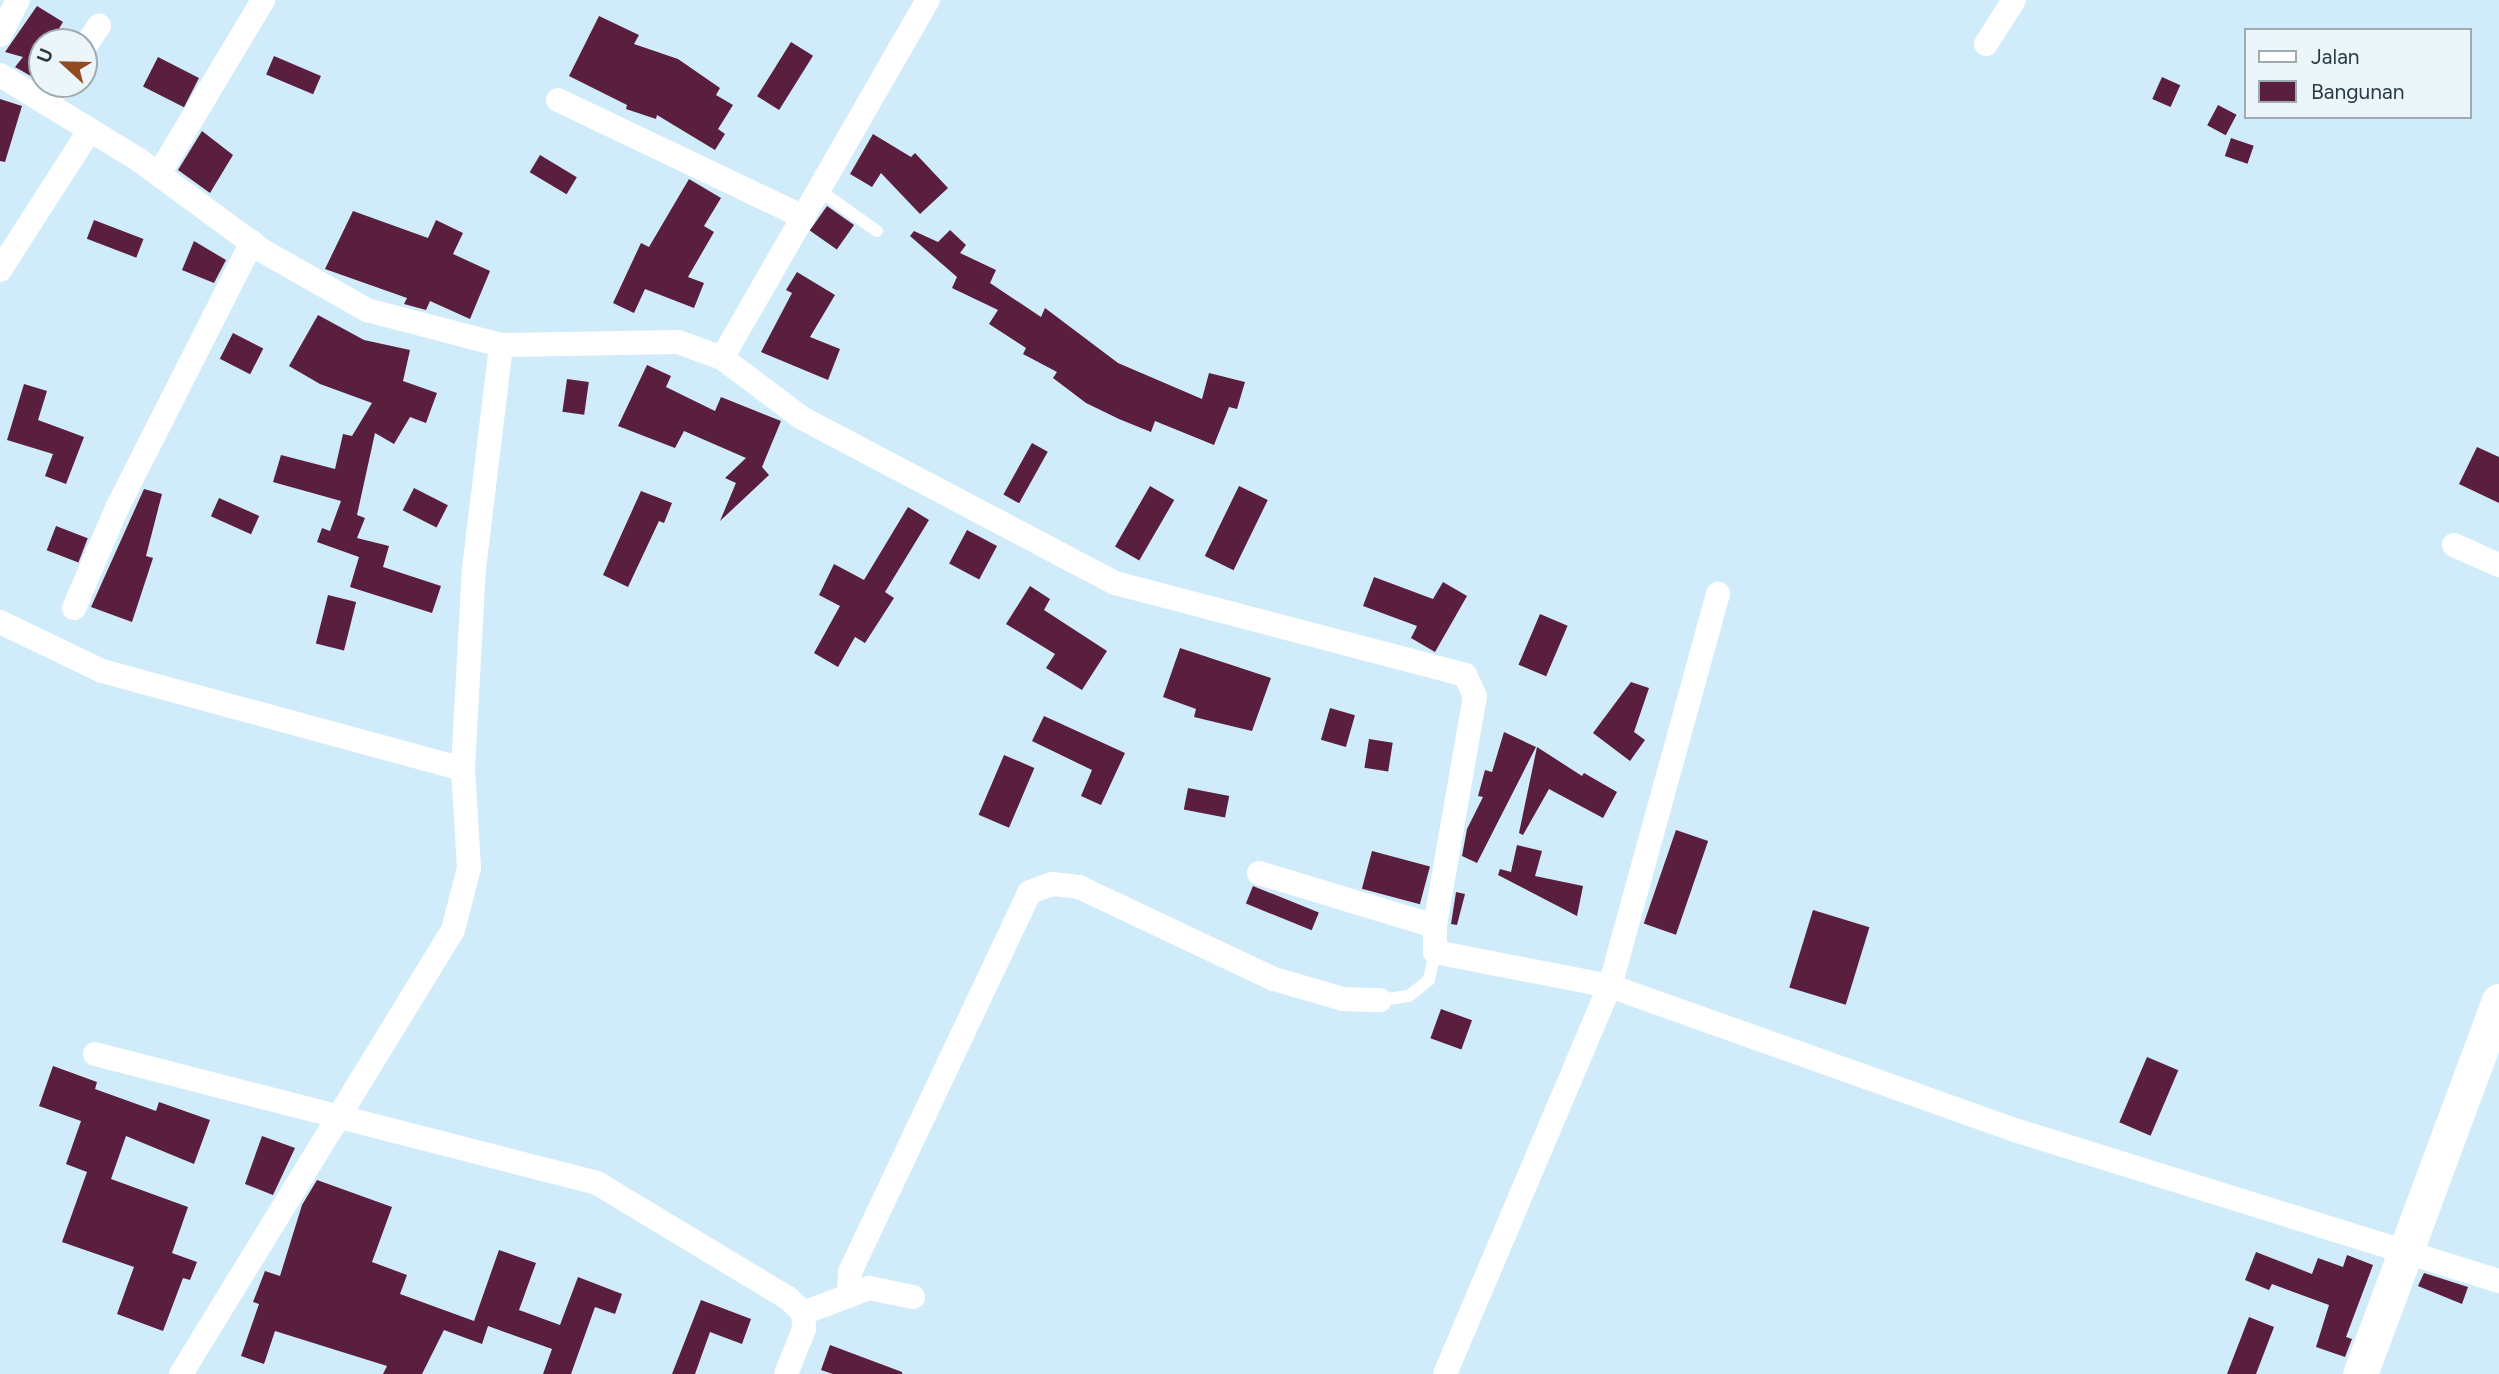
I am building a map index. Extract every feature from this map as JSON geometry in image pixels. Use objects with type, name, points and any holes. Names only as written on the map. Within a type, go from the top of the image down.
[{"type":"street","points":[[0,35],[18,0]]},
{"type":"street","points":[[159,174],[263,0]]},
{"type":"street","points":[[722,358],[928,0]]},
{"type":"street","points":[[1986,44],[2014,0]]},
{"type":"street","points":[[0,75],[28,85]]},
{"type":"street","points":[[58,98],[90,130],[159,174],[252,242],[318,286],[368,310],[501,345],[678,342],[722,358],[802,418],[1115,583],[1465,675],[1475,696],[1435,926],[1435,952],[1610,986],[2018,1131],[2407,1250],[2499,1281]]},
{"type":"street","points":[[558,100],[803,217]]},
{"type":"street","points":[[0,270],[90,130]]},
{"type":"street","points":[[74,608],[118,506],[252,242]]},
{"type":"street","points":[[181,1374],[453,930],[469,868],[463,769],[474,569],[501,345]]},
{"type":"street","points":[[2454,545],[2499,565]]},
{"type":"street","points":[[1445,1374],[1610,986],[1718,594]]},
{"type":"street","points":[[0,622],[103,671],[463,769]]},
{"type":"street","points":[[1259,873],[1435,926]]},
{"type":"street","points":[[849,1294],[854,1263],[1030,892],[1052,884],[1079,887],[1274,979],[1343,999],[1380,1000]]},
{"type":"street","points":[[2360,1374],[2499,1001]]},
{"type":"street","points":[[95,1054],[597,1182],[788,1298],[803,1313],[804,1329],[786,1374]]},
{"type":"street","points":[[803,1313],[849,1294],[878,1288],[913,1297]]},
{"type":"lane","points":[[819,190],[877,232]]},
{"type":"lane","points":[[1380,1000],[1409,996],[1429,980],[1435,952]]},
{"type":"building","points":[[37,6],[63,22],[59,28],[28,28],[28,74],[15,67],[23,57],[5,52]]},
{"type":"building","points":[[599,16],[639,35],[634,44],[678,59],[720,88],[716,95],[733,105],[718,129],[725,134],[715,150],[657,115],[656,119],[626,109],[627,105],[569,76]]},
{"type":"building","points":[[791,42],[813,56],[779,110],[757,96]]},
{"type":"building","points":[[274,56],[321,76],[313,94],[266,74]]},
{"type":"building","points":[[158,57],[199,78],[184,107],[143,86]]},
{"type":"building","points":[[2162,77],[2180,85],[2171,107],[2152,99]]},
{"type":"building","points":[[0,99],[22,106],[5,162],[0,161]]},
{"type":"building","points":[[2218,105],[2237,115],[2226,135],[2207,125]]},
{"type":"building","points":[[202,131],[233,155],[210,193],[178,170]]},
{"type":"building","points":[[873,134],[911,157],[915,153],[948,188],[920,214],[881,173],[872,187],[850,174]]},
{"type":"building","points":[[2231,138],[2254,146],[2248,164],[2225,156]]},
{"type":"building","points":[[540,155],[577,177],[567,194],[530,172]]},
{"type":"building","points":[[689,179],[721,198],[704,226],[714,232],[688,277],[704,283],[694,308],[645,289],[634,313],[613,303],[641,243],[649,247]]},
{"type":"building","points":[[827,206],[854,225],[837,250],[810,231]]},
{"type":"building","points":[[353,211],[428,238],[436,220],[463,233],[453,254],[490,271],[470,319],[430,301],[426,310],[404,304],[407,298],[325,269]]},
{"type":"building","points":[[94,220],[143,239],[136,258],[87,239]]},
{"type":"building","points":[[950,230],[966,245],[960,253],[996,270],[990,283],[1041,317],[1045,308],[1118,363],[1202,399],[1209,373],[1245,382],[1237,409],[1229,407],[1214,445],[1155,421],[1151,432],[1119,419],[1086,403],[1053,378],[1057,372],[1023,354],[1026,348],[989,324],[998,310],[952,288],[957,277],[910,236],[914,231],[938,242]]},
{"type":"building","points":[[194,241],[226,260],[214,283],[182,270]]},
{"type":"building","points":[[797,272],[835,295],[810,337],[840,349],[828,380],[761,352],[792,293],[786,290]]},
{"type":"building","points":[[318,315],[364,340],[410,350],[403,381],[437,393],[426,423],[410,417],[394,444],[375,433],[357,515],[365,518],[357,538],[389,546],[383,567],[441,586],[432,613],[350,587],[359,557],[317,542],[322,528],[330,531],[341,501],[273,482],[281,455],[335,469],[343,434],[352,436],[372,403],[320,384],[289,366]]},
{"type":"building","points":[[233,333],[263,348],[250,374],[220,359]]},
{"type":"building","points":[[647,365],[671,376],[666,387],[715,411],[721,397],[781,421],[762,467],[769,475],[720,521],[736,483],[725,478],[746,458],[684,431],[675,448],[618,426]]},
{"type":"building","points":[[567,379],[589,382],[584,415],[562,412]]},
{"type":"building","points":[[24,384],[47,391],[38,420],[84,437],[66,484],[45,476],[53,454],[7,440]]},
{"type":"building","points":[[1032,443],[1048,452],[1019,503],[1003,495]]},
{"type":"building","points":[[2477,447],[2499,457],[2499,503],[2459,484]]},
{"type":"building","points":[[1150,486],[1174,500],[1139,561],[1115,547]]},
{"type":"building","points":[[1239,486],[1268,500],[1234,570],[1205,556]]},
{"type":"building","points":[[414,488],[448,505],[437,528],[403,510]]},
{"type":"building","points":[[144,489],[162,494],[146,556],[153,558],[132,622],[91,607]]},
{"type":"building","points":[[641,491],[672,503],[664,523],[659,521],[628,587],[603,575]]},
{"type":"building","points":[[219,498],[259,516],[251,534],[211,516]]},
{"type":"building","points":[[908,507],[929,520],[885,592],[894,598],[865,643],[855,637],[838,667],[814,653],[840,606],[819,595],[834,564],[864,580]]},
{"type":"building","points":[[56,526],[88,538],[78,562],[47,550]]},
{"type":"building","points":[[967,530],[997,546],[979,580],[949,564]]},
{"type":"building","points":[[1374,577],[1433,599],[1443,582],[1467,596],[1435,652],[1411,638],[1417,626],[1363,606]]},
{"type":"building","points":[[1030,586],[1050,599],[1044,610],[1107,651],[1082,690],[1046,668],[1055,654],[1006,624]]},
{"type":"building","points":[[328,595],[356,602],[344,651],[316,644]]},
{"type":"building","points":[[1540,614],[1568,626],[1546,676],[1519,665]]},
{"type":"building","points":[[1180,648],[1271,678],[1252,731],[1194,717],[1196,709],[1163,697]]},
{"type":"building","points":[[1631,682],[1649,688],[1634,732],[1645,740],[1630,761],[1593,733]]},
{"type":"building","points":[[1330,708],[1355,715],[1346,747],[1321,740]]},
{"type":"building","points":[[1044,716],[1125,753],[1101,805],[1081,796],[1092,770],[1032,741]]},
{"type":"building","points":[[1504,732],[1536,747],[1477,863],[1462,856],[1467,829],[1483,797],[1478,796],[1485,770],[1492,772]]},
{"type":"building","points":[[1369,739],[1393,743],[1388,771],[1364,768]]},
{"type":"building","points":[[1537,747],[1582,776],[1584,773],[1617,792],[1603,818],[1549,789],[1523,835],[1519,833]]},
{"type":"building","points":[[1004,755],[1034,768],[1009,828],[979,815]]},
{"type":"building","points":[[1188,788],[1229,796],[1225,818],[1184,810]]},
{"type":"building","points":[[1676,830],[1708,841],[1676,935],[1644,924]]},
{"type":"building","points":[[1517,845],[1542,851],[1535,876],[1583,886],[1577,916],[1498,875],[1500,869],[1511,872]]},
{"type":"building","points":[[1372,851],[1430,867],[1420,904],[1362,889]]},
{"type":"building","points":[[1253,886],[1319,913],[1312,930],[1246,904]]},
{"type":"building","points":[[1456,892],[1465,894],[1457,925],[1451,924]]},
{"type":"building","points":[[1813,910],[1869,927],[1846,1005],[1789,987]]},
{"type":"building","points":[[1441,1009],[1472,1020],[1461,1049],[1430,1038]]},
{"type":"building","points":[[2147,1057],[2178,1070],[2151,1136],[2119,1122]]},
{"type":"building","points":[[53,1066],[97,1082],[95,1089],[156,1111],[159,1102],[210,1120],[194,1164],[126,1136],[111,1179],[188,1207],[172,1253],[197,1262],[190,1280],[183,1278],[163,1331],[117,1314],[134,1267],[62,1242],[87,1172],[66,1164],[81,1121],[39,1106]]},
{"type":"building","points":[[262,1136],[295,1148],[273,1195],[245,1184]]},
{"type":"building","points":[[317,1180],[392,1207],[372,1262],[407,1275],[400,1294],[474,1321],[499,1250],[536,1263],[519,1310],[560,1325],[578,1277],[622,1294],[615,1314],[595,1307],[571,1374],[543,1374],[552,1349],[488,1326],[482,1344],[444,1330],[422,1374],[383,1374],[387,1366],[275,1331],[264,1364],[241,1356],[259,1304],[253,1302],[265,1271],[280,1276],[302,1205]]},
{"type":"building","points":[[2256,1252],[2312,1274],[2318,1258],[2343,1267],[2347,1255],[2373,1265],[2346,1337],[2352,1339],[2345,1357],[2316,1347],[2329,1305],[2272,1284],[2269,1290],[2245,1280]]},
{"type":"building","points":[[2424,1273],[2468,1287],[2462,1304],[2418,1286]]},
{"type":"building","points":[[701,1300],[751,1319],[742,1344],[710,1332],[695,1374],[672,1374]]},
{"type":"building","points":[[2249,1317],[2274,1327],[2256,1374],[2227,1374]]},
{"type":"building","points":[[830,1345],[902,1374],[833,1374],[821,1370]]}]
